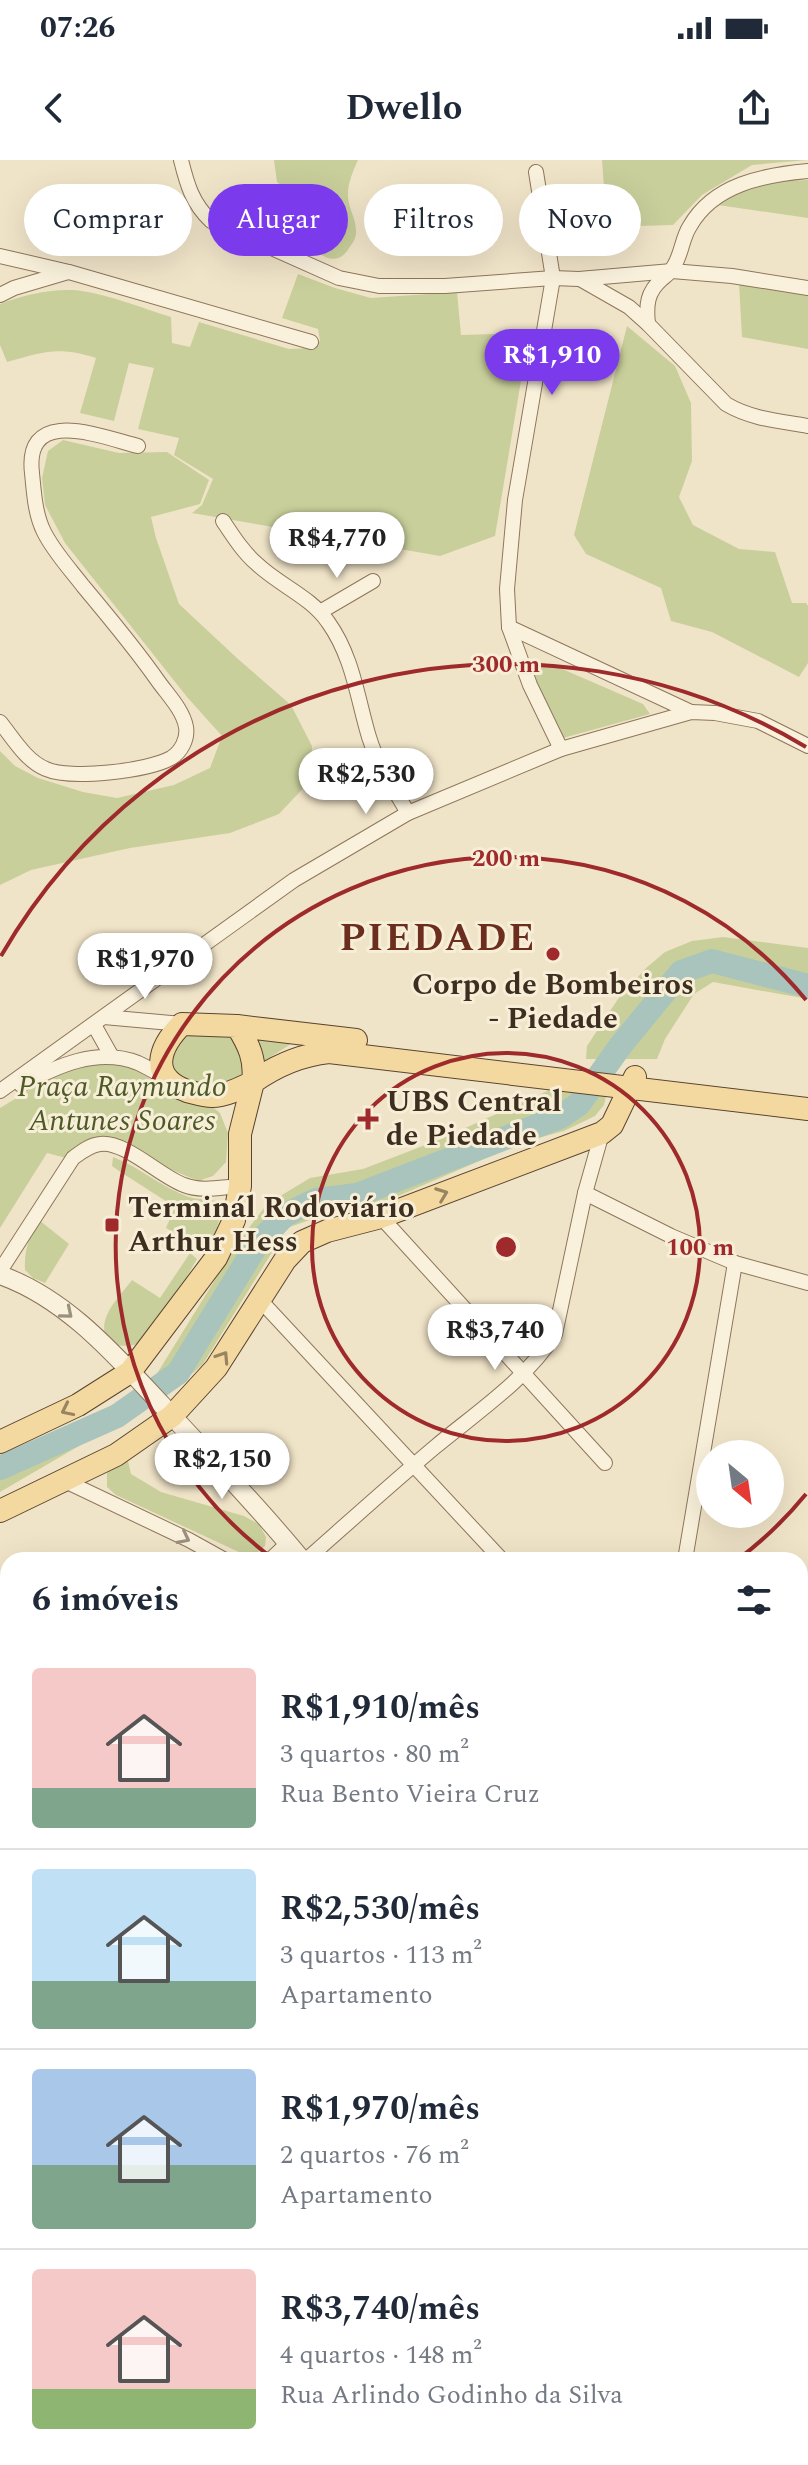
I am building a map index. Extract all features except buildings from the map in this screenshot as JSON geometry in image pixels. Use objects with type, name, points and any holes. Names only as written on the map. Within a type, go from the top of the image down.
[{"type":"main road","points":[[240,1134],[228,1112],[212,1096],[178,1087],[166,1078],[160,1063],[163,1048],[182,1024],[237,1026],[310,1035],[628,1081],[808,1095]]},
{"type":"main road","points":[[237,1026],[261,1076]]},
{"type":"main road","points":[[0,1442],[138,1380],[216,1258],[234,1220],[240,1186],[240,1134],[261,1076],[310,1035]]},
{"type":"main road","points":[[212,1096],[309,1054],[329,1052],[576,1074]]},
{"type":"main road","points":[[628,1081],[661,1092],[808,1109]]},
{"type":"main road","points":[[0,1511],[116,1455],[168,1411],[216,1368],[285,1260],[302,1242],[327,1231],[381,1217],[602,1133],[612,1125],[620,1111],[628,1081]]},
{"type":"main road","points":[[620,1111],[661,1092]]},
{"type":"street","points":[[181,160],[192,197],[198,209],[211,221],[339,278],[379,286],[445,286],[672,271],[732,276],[808,288]]},
{"type":"street","points":[[648,324],[647,300],[659,282],[672,271],[691,224],[716,198],[752,180],[808,171]]},
{"type":"street","points":[[536,172],[553,278],[515,500],[507,589],[509,627],[530,685],[561,749]]},
{"type":"street","points":[[0,256],[69,272],[311,342]]},
{"type":"street","points":[[0,295],[69,272]]},
{"type":"street","points":[[579,279],[629,307],[726,404],[757,417],[808,426]]},
{"type":"street","points":[[0,722],[29,758],[48,770],[88,774],[139,769],[170,758],[182,747],[187,730],[182,714],[146,663],[62,560],[44,532],[35,506],[30,461],[37,442],[51,431],[72,429],[138,446]]},
{"type":"street","points":[[223,521],[258,565],[320,612],[330,624],[350,663],[370,738],[408,813]]},
{"type":"street","points":[[320,612],[373,581]]},
{"type":"street","points":[[509,627],[691,712]]},
{"type":"street","points":[[0,1094],[294,880],[408,813],[561,749],[691,712],[758,721],[808,746]]},
{"type":"street","points":[[99,1021],[182,1024]]},
{"type":"street","points":[[99,1021],[112,1057]]},
{"type":"street","points":[[60,1048],[80,1059]]},
{"type":"street","points":[[0,1094],[80,1059],[112,1057],[137,1063],[166,1078]]},
{"type":"street","points":[[313,1552],[523,1373],[543,1352],[555,1334],[585,1193],[602,1133]]},
{"type":"street","points":[[240,1186],[195,1189],[182,1185],[122,1149],[104,1143],[87,1148],[73,1158],[0,1273],[53,1301],[92,1334],[168,1411],[296,1552]]},
{"type":"street","points":[[585,1193],[671,1236],[735,1263],[808,1283]]},
{"type":"street","points":[[381,1217],[605,1463]]},
{"type":"street","points":[[686,1552],[735,1263]]},
{"type":"street","points":[[260,1300],[495,1552]]},
{"type":"street","points":[[63,1480],[211,1552]]},
{"type":"street","points":[[278,1552],[288,1543]]},
{"type":"green space","points":[[274,160],[358,160],[348,192],[348,184],[277,182]]},
{"type":"green space","points":[[602,160],[808,160],[752,165],[702,195],[673,225],[641,226],[641,184],[604,184]]},
{"type":"green space","points":[[808,180],[808,218],[718,205],[737,190],[748,186]]},
{"type":"green space","points":[[348,192],[356,234],[348,250]]},
{"type":"green space","points":[[298,274],[371,298],[457,292],[461,335],[529,333],[495,536],[440,556],[192,513],[202,505],[213,479],[174,455],[179,438],[138,429],[154,368],[129,363],[114,421],[80,413],[96,358],[71,352],[51,352],[7,362],[0,345],[0,304],[36,293],[74,290],[111,297],[171,317],[172,343],[190,347],[199,322],[289,349],[311,348],[320,341],[318,329],[282,318]]},
{"type":"green space","points":[[739,283],[808,296],[808,349],[742,337]]},
{"type":"green space","points":[[627,326],[675,366],[691,403],[692,461],[679,497],[693,525],[739,549],[775,552],[792,603],[806,603],[808,606],[808,663],[799,677],[712,632],[671,621],[661,588],[586,554],[574,535]]},
{"type":"green space","points":[[63,440],[119,453],[167,452],[209,480],[200,504],[151,517],[156,538],[179,604],[291,705],[312,746],[311,780],[279,814],[230,833],[130,848],[31,870],[0,885],[0,751],[15,766],[38,778],[83,792],[117,798],[174,785],[210,768],[222,736],[187,697],[65,543],[45,505],[42,478],[48,451]]},
{"type":"green space","points":[[533,660],[560,668],[643,704],[650,714],[563,738],[527,664]]},
{"type":"green space","points":[[723,937],[808,948],[808,999],[713,982],[694,994],[665,1039],[657,1059],[586,1059],[587,1046],[618,999],[646,968],[665,952],[692,941]]},
{"type":"green space","points":[[193,1033],[221,1034],[235,1039],[245,1056],[243,1075],[211,1090],[169,1071],[173,1046]]},
{"type":"green space","points":[[248,1035],[294,1042],[258,1065]]},
{"type":"green space","name":"Praça Raymundo Antunes Soares","points":[[90,1063],[137,1070],[184,1102],[208,1103],[220,1113],[228,1133],[226,1162],[213,1176],[198,1181],[163,1166],[122,1142],[101,1138],[90,1140],[66,1158],[47,1153],[0,1228],[0,1108],[51,1077]]},
{"type":"green space","points":[[554,1088],[606,1096],[604,1105],[595,1116],[564,1131],[523,1142],[389,1200],[318,1217],[287,1228],[203,1364],[193,1373],[153,1380],[239,1241],[267,1204],[310,1178],[363,1169],[441,1139]]},
{"type":"green space","points":[[113,1157],[179,1193],[221,1202],[217,1227],[208,1242],[203,1247],[166,1228],[175,1207],[112,1166]]},
{"type":"green space","points":[[39,1220],[69,1244],[45,1283],[25,1270],[28,1244]]},
{"type":"green space","points":[[190,1253],[197,1259],[151,1332],[134,1345],[109,1344],[104,1327],[106,1318],[132,1280],[160,1298]]},
{"type":"green space","points":[[126,1400],[139,1411],[0,1492],[0,1460]]},
{"type":"green space","points":[[131,1451],[128,1461],[131,1474],[161,1492],[244,1516],[259,1524],[266,1537],[265,1546],[258,1552],[239,1552],[116,1495],[107,1487],[107,1473]]},
{"type":"waterway","points":[[0,1468],[117,1416],[178,1373],[258,1243],[285,1215],[316,1200],[357,1195],[560,1117],[579,1104],[621,1045],[681,972],[712,961],[808,986]]},
{"type":"place","name":"Corpo de Bombeiros - Piedade","points":[[553,954]]},
{"type":"place","name":"UBS Central de Piedade","points":[[368,1119]]},
{"type":"place","name":"Terminál Rodoviário Arthur Hess","points":[[112,1225]]},
{"type":"district","name":"PIEDADE","points":[[438,939]]}]
